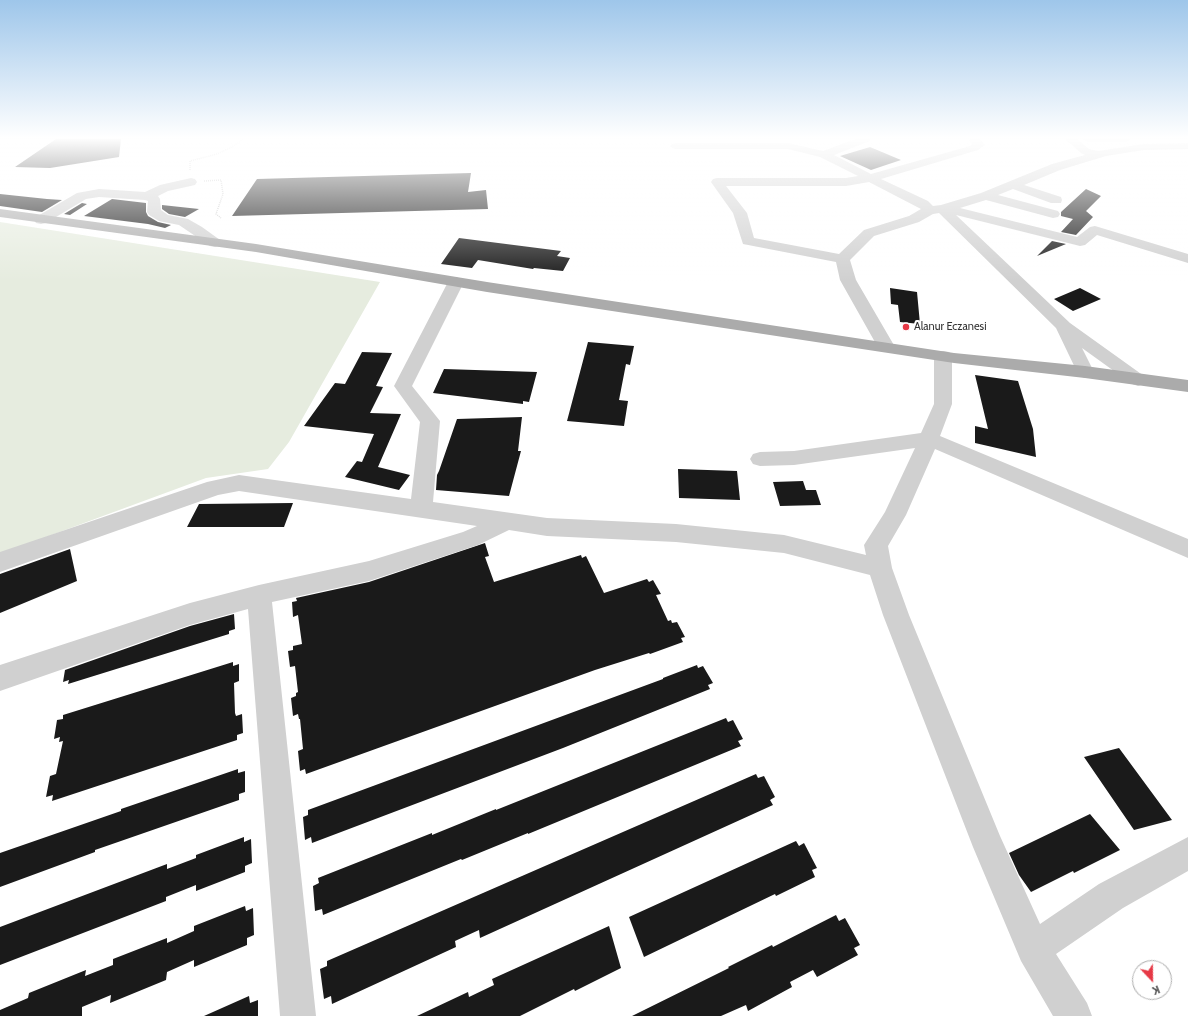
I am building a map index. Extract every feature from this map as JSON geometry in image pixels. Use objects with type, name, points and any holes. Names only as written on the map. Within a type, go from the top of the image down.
[{"type":"main road","points":[[0,213],[41,220],[256,248],[456,282],[886,348],[1188,386]]},
{"type":"street","points":[[147,196],[171,186]]},
{"type":"street","points":[[720,186],[740,213],[748,241],[842,259]]},
{"type":"street","points":[[887,186],[936,209],[976,215],[1080,242],[1094,230],[1188,258]]},
{"type":"street","points":[[842,259],[869,233],[914,219],[936,209],[986,196],[1010,186]]},
{"type":"street","points":[[1017,186],[1056,200]]},
{"type":"street","points":[[41,220],[82,196],[99,193],[147,196],[154,199],[154,212],[164,218],[183,222],[215,243]]},
{"type":"street","points":[[986,196],[1053,214]]},
{"type":"street","points":[[936,209],[1063,326],[1138,380]]},
{"type":"street","points":[[842,259],[848,280],[886,348]]},
{"type":"street","points":[[421,508],[430,421],[403,386],[456,282]]},
{"type":"street","points":[[1063,326],[1085,372]]},
{"type":"street","points":[[943,356],[943,404],[895,515],[876,545],[880,568],[896,615],[989,847],[1033,949],[1074,1016]]},
{"type":"street","points":[[760,459],[794,458],[929,439],[1188,549]]},
{"type":"street","points":[[0,562],[215,488],[240,483],[547,527],[676,533],[784,544],[880,568]]},
{"type":"street","points":[[0,678],[190,614],[259,595],[369,571],[470,539],[508,521]]},
{"type":"street","points":[[259,595],[287,882],[298,1016]]},
{"type":"street","points":[[1033,949],[1111,896],[1188,853]]},
{"type":"path","points":[[221,218],[216,214],[223,194],[222,186]]},
{"type":"shaded area","points":[[0,222],[380,282],[289,442],[268,469],[206,478],[0,554]]},
{"type":"building","points":[[252,186],[469,186],[468,192],[486,190],[488,209],[232,216]]},
{"type":"building","points":[[1086,189],[1101,196],[1086,211],[1093,217],[1076,235],[1061,232],[1073,219],[1061,216],[1061,212]]},
{"type":"building","points":[[0,194],[62,200],[42,212],[0,206]]},
{"type":"building","points":[[112,199],[146,203],[146,212],[148,216],[158,222],[171,225],[165,228],[148,224],[84,216]]},
{"type":"building","points":[[82,203],[87,204],[70,215],[64,214]]},
{"type":"building","points":[[162,205],[199,209],[185,217],[169,214],[162,209]]},
{"type":"building","points":[[459,238],[561,251],[557,256],[570,258],[563,271],[533,269],[478,260],[472,268],[441,264]]},
{"type":"building","points":[[1052,241],[1066,244],[1037,256]]},
{"type":"building","points":[[890,288],[917,292],[920,324],[900,322],[898,305],[891,304]]},
{"type":"building","points":[[1080,288],[1101,299],[1073,311],[1054,299]]},
{"type":"building","points":[[588,342],[634,346],[630,365],[626,364],[619,400],[628,401],[624,426],[567,421]]},
{"type":"building","points":[[362,352],[392,353],[376,386],[383,387],[370,413],[401,414],[378,467],[410,475],[399,490],[345,477],[357,461],[362,462],[374,434],[304,426],[335,383],[345,384]]},
{"type":"building","points":[[444,369],[537,372],[529,402],[523,401],[523,404],[433,393]]},
{"type":"building","points":[[975,375],[1018,381],[1033,429],[1036,457],[975,443],[975,426],[988,429]]},
{"type":"building","points":[[522,417],[518,451],[521,451],[509,496],[436,490],[437,475],[457,419]]},
{"type":"building","points":[[678,469],[737,471],[740,500],[679,498]]},
{"type":"building","points":[[803,481],[806,490],[816,490],[821,505],[780,506],[773,482]]},
{"type":"building","points":[[293,503],[284,527],[187,527],[199,504]]},
{"type":"building","points":[[485,543],[489,556],[485,557],[494,582],[581,555],[582,558],[586,556],[604,593],[647,579],[649,582],[653,580],[661,594],[656,595],[668,621],[671,620],[672,623],[677,622],[685,637],[681,638],[683,642],[650,654],[649,653],[595,670],[306,774],[305,769],[300,771],[298,751],[303,749],[300,719],[298,714],[293,716],[291,698],[296,696],[296,693],[298,692],[295,666],[290,667],[288,651],[293,650],[293,646],[302,644],[298,615],[293,617],[292,602],[297,601],[296,598],[369,582]]},
{"type":"building","points":[[70,549],[77,581],[0,613],[0,574]]},
{"type":"building","points":[[234,614],[235,629],[229,631],[229,634],[68,684],[69,680],[63,682],[65,670],[190,626]]},
{"type":"building","points":[[233,662],[233,666],[239,664],[239,681],[234,683],[235,713],[236,716],[242,714],[243,733],[237,735],[237,740],[52,801],[53,795],[46,797],[50,776],[56,774],[63,741],[59,742],[60,737],[54,739],[57,720],[63,719],[63,715]]},
{"type":"building","points":[[697,665],[698,668],[703,666],[713,683],[708,685],[710,689],[563,748],[312,843],[311,837],[305,840],[303,817],[308,815],[308,810],[663,679]]},
{"type":"building","points":[[726,718],[728,722],[733,720],[743,739],[738,741],[741,746],[528,834],[462,860],[461,859],[323,915],[322,909],[315,911],[313,886],[319,883],[318,878],[432,833],[432,835],[496,810]]},
{"type":"building","points":[[1119,748],[1172,820],[1134,830],[1084,757]]},
{"type":"building","points":[[238,769],[238,773],[245,771],[245,792],[239,794],[239,800],[95,850],[95,852],[0,887],[0,853],[121,811],[121,809]]},
{"type":"building","points":[[756,774],[758,778],[764,776],[775,797],[770,800],[773,805],[480,938],[479,930],[455,941],[456,947],[332,1004],[331,996],[324,999],[320,969],[327,966],[327,961]]},
{"type":"building","points":[[1090,814],[1120,850],[1031,892],[1019,875],[1009,853]]},
{"type":"building","points":[[244,837],[244,842],[251,839],[252,863],[245,866],[245,872],[196,891],[196,885],[166,897],[166,901],[0,965],[0,927],[167,864],[167,869],[196,858],[196,855]]},
{"type":"building","points":[[796,841],[799,846],[804,843],[817,868],[812,870],[815,877],[776,896],[775,894],[644,957],[629,917]]},
{"type":"building","points":[[245,906],[246,911],[253,908],[254,935],[247,938],[247,945],[194,967],[194,960],[167,972],[166,980],[110,1003],[111,995],[82,1007],[82,1016],[0,1016],[0,1010],[28,998],[29,993],[86,970],[85,976],[113,965],[113,959],[167,938],[167,943],[194,931],[194,926]]},
{"type":"building","points":[[836,915],[839,921],[845,918],[860,945],[854,948],[858,955],[817,977],[813,970],[790,982],[792,987],[748,1011],[746,1005],[721,1016],[632,1016],[772,945],[773,947]]},
{"type":"building","points":[[609,926],[621,968],[575,991],[574,989],[520,1016],[417,1016],[468,992],[469,997],[494,985],[492,979]]},
{"type":"building","points":[[249,996],[250,1003],[258,1000],[258,1016],[204,1016]]},
{"type":"place","name":"Alanur Eczanesi","points":[[906,327]]}]
